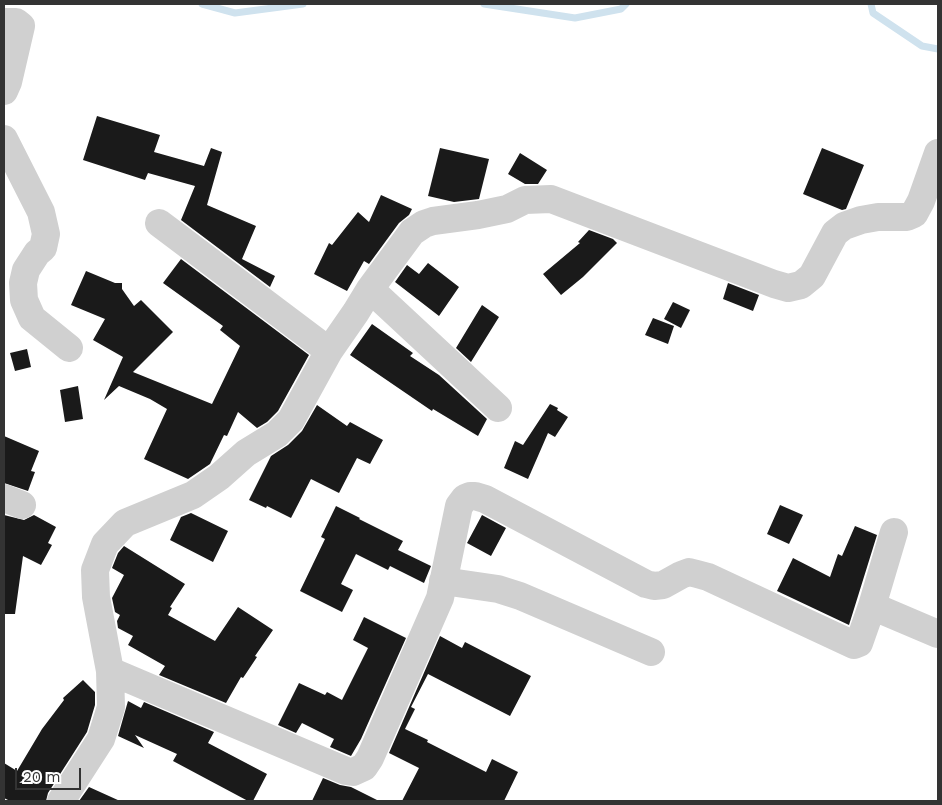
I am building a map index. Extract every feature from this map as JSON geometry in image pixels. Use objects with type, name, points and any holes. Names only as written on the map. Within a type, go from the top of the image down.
[{"type":"street","points":[[4,22],[16,22],[21,26],[8,82],[4,90]]},
{"type":"street","points":[[4,139],[41,212],[46,234],[43,248],[37,253],[26,270],[23,283],[24,300],[32,318],[69,348]]},
{"type":"street","points":[[61,801],[101,739],[111,707],[110,670],[96,597],[95,570],[105,544],[125,523],[193,495],[219,477],[246,453],[277,434],[291,420],[328,351],[412,232],[433,220],[478,215],[508,209],[525,200],[551,199],[788,288],[801,285],[812,276],[835,233],[844,226],[861,220],[907,217],[914,214],[921,201],[938,153]]},
{"type":"street","points":[[159,223],[328,351]]},
{"type":"street","points":[[370,289],[498,408]]},
{"type":"street","points":[[110,670],[346,771],[353,772],[364,767],[370,758],[440,598],[459,506],[465,498],[475,496],[485,499],[646,584],[654,586],[663,585],[689,572],[698,574],[854,645],[859,643],[894,532]]},
{"type":"street","points":[[443,581],[498,589],[520,596],[652,652]]},
{"type":"street","points":[[872,606],[938,634]]},
{"type":"building","points":[[97,116],[160,135],[154,152],[204,166],[211,148],[222,152],[207,205],[256,226],[242,259],[275,276],[270,287],[181,220],[195,186],[148,173],[145,180],[83,160]]},
{"type":"building","points":[[440,148],[489,159],[479,199],[454,202],[428,196]]},
{"type":"building","points":[[822,148],[864,165],[846,209],[842,210],[803,194]]},
{"type":"building","points":[[520,153],[547,170],[538,184],[525,184],[508,174]]},
{"type":"building","points":[[381,195],[412,209],[409,215],[399,223],[369,264],[364,261],[347,291],[314,274],[329,243],[332,245],[358,212],[369,222]]},
{"type":"building","points":[[589,230],[613,239],[617,243],[583,277],[561,295],[543,274],[580,243],[578,242]]},
{"type":"building","points":[[181,259],[309,355],[278,411],[267,422],[257,428],[238,412],[227,436],[224,435],[210,464],[188,479],[144,459],[167,409],[150,399],[119,386],[104,400],[123,357],[93,340],[105,319],[71,305],[86,271],[115,283],[122,283],[122,289],[134,306],[141,300],[173,332],[133,372],[212,404],[240,346],[220,330],[223,326],[163,283]]},
{"type":"building","points":[[428,263],[459,287],[439,316],[395,282],[407,265],[419,274]]},
{"type":"building","points":[[728,283],[759,295],[753,311],[723,299]]},
{"type":"building","points":[[673,302],[690,310],[681,328],[664,319]]},
{"type":"building","points":[[482,305],[499,317],[471,362],[456,348]]},
{"type":"building","points":[[653,318],[674,326],[668,344],[645,335]]},
{"type":"building","points":[[372,324],[413,353],[410,356],[439,375],[487,419],[478,436],[433,409],[432,411],[350,355]]},
{"type":"building","points":[[27,349],[31,367],[15,371],[10,353]]},
{"type":"building","points":[[78,386],[83,419],[65,422],[60,390]]},
{"type":"building","points":[[550,404],[568,417],[555,437],[548,433],[528,479],[504,468],[515,441],[523,445]]},
{"type":"building","points":[[317,405],[347,426],[350,422],[383,440],[370,464],[357,458],[339,493],[311,479],[291,518],[267,506],[266,508],[249,500],[271,456],[288,445],[302,431]]},
{"type":"building","points":[[4,436],[39,451],[31,471],[35,472],[28,491],[4,483]]},
{"type":"building","points":[[780,505],[803,515],[789,544],[767,534]]},
{"type":"building","points":[[336,506],[403,541],[398,550],[431,566],[424,583],[390,566],[388,570],[356,554],[341,584],[353,590],[342,612],[300,591],[325,539],[321,537]]},
{"type":"building","points":[[191,513],[228,531],[213,562],[170,540],[181,517]]},
{"type":"building","points":[[4,515],[24,520],[34,515],[56,527],[48,543],[52,545],[41,565],[23,556],[15,614],[4,614]]},
{"type":"building","points":[[482,515],[506,528],[491,556],[467,543]]},
{"type":"building","points":[[855,526],[877,535],[849,625],[777,591],[793,558],[830,577],[838,554],[842,556]]},
{"type":"building","points":[[124,546],[185,584],[170,607],[172,608],[168,615],[215,641],[238,607],[273,630],[226,703],[159,675],[165,666],[128,645],[133,636],[118,628],[117,621],[120,615],[115,612],[112,598],[124,575],[112,568],[118,553]]},
{"type":"building","points":[[364,617],[406,638],[361,739],[351,756],[330,747],[334,739],[302,723],[296,733],[278,725],[299,683],[325,695],[327,692],[342,700],[368,648],[353,640]]},
{"type":"building","points":[[440,636],[462,648],[465,642],[531,676],[510,716],[428,674],[411,707],[415,709],[405,729],[486,772],[492,759],[518,772],[504,801],[402,801],[419,768],[389,753]]},
{"type":"building","points":[[83,680],[95,692],[95,705],[87,732],[48,793],[46,801],[10,801],[4,798],[4,763],[17,771],[42,729],[64,700],[63,698]]},
{"type":"building","points":[[128,701],[141,708],[144,702],[214,732],[208,743],[267,774],[253,801],[248,801],[173,761],[177,754],[135,735],[144,748],[118,736]]},
{"type":"building","points":[[323,778],[351,787],[379,801],[312,801]]},
{"type":"building","points":[[89,787],[120,801],[79,801]]},
{"type":"waterway","points":[[202,4],[235,13],[303,4]]},
{"type":"waterway","points":[[484,4],[575,18],[621,9],[626,4]]},
{"type":"waterway","points":[[871,4],[873,13],[922,46],[938,49]]}]
